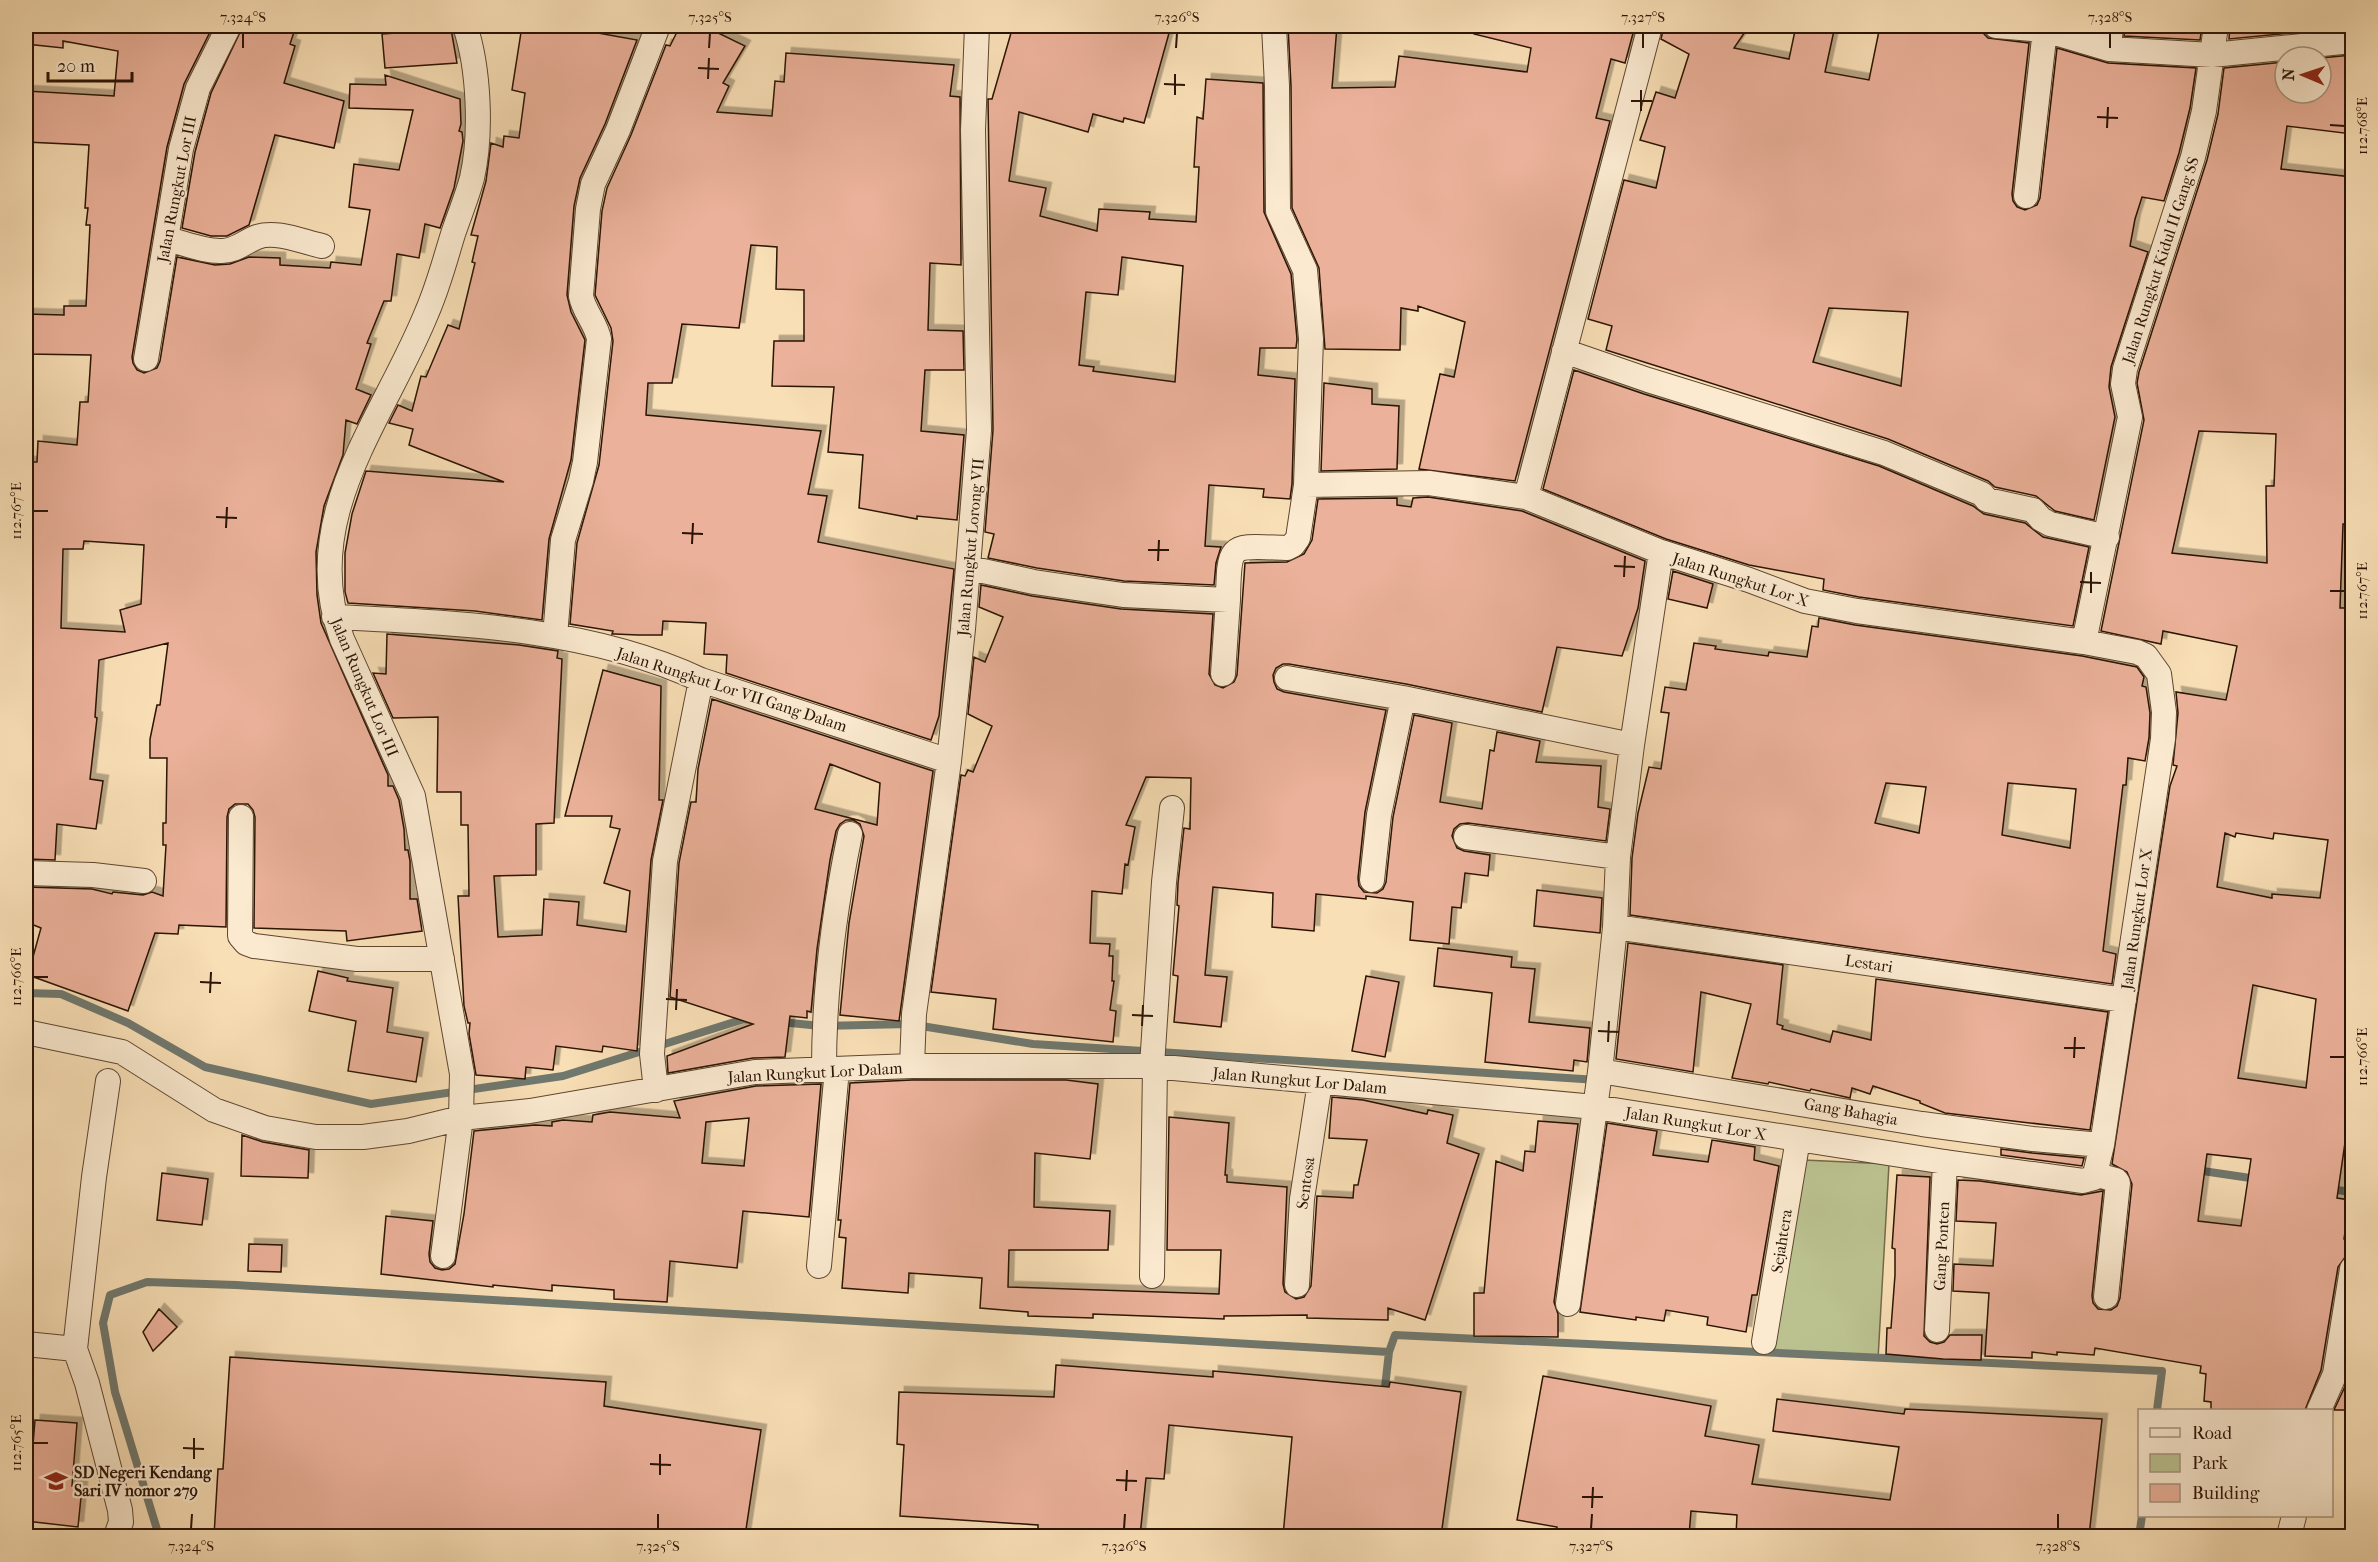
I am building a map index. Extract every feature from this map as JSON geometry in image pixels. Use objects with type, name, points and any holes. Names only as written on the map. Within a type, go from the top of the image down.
[{"type":"street","name":"Jalan Rungkut Lor III","points":[[146,359],[188,118],[198,88],[229,26]]},
{"type":"street","name":"Jalan Rungkut Lor III","points":[[443,1256],[461,1112],[462,1074],[413,796],[334,617],[329,566],[336,509],[352,466],[427,312],[472,178],[477,103],[476,76],[470,40],[465,26]]},
{"type":"street","points":[[555,636],[561,551],[583,472],[598,339],[597,328],[583,307],[581,296],[588,209],[598,170],[618,130],[658,26]]},
{"type":"street","name":"Jalan Rungkut Lorong VII","points":[[912,1066],[913,1024],[949,761],[969,568],[979,430],[973,130],[977,26]]},
{"type":"street","points":[[1223,674],[1229,564],[1234,552],[1243,546],[1287,548],[1293,545],[1298,538],[1306,485],[1311,339],[1308,286],[1305,270],[1278,211],[1274,26]]},
{"type":"street","points":[[1526,497],[1650,26]]},
{"type":"street","points":[[1996,26],[2110,37],[2212,55],[2352,41]]},
{"type":"street","name":"Jalan Rungkut Kidul II Gang SS","points":[[2084,642],[2131,412],[2124,384],[2125,369],[2193,158],[2204,111],[2216,26]]},
{"type":"street","points":[[2026,196],[2045,30]]},
{"type":"street","points":[[167,239],[219,252],[232,251],[257,237],[267,235],[322,246]]},
{"type":"street","points":[[1564,351],[1648,380],[1884,453],[1982,494],[1987,500],[2033,510],[2041,519],[2050,524],[2107,537]]},
{"type":"street","name":"Jalan Rungkut Lor X","points":[[1306,485],[1429,483],[1526,497],[1661,552],[1749,580],[1805,602],[2084,642],[2137,652],[2146,656],[2159,674],[2163,693],[2163,739],[2100,1159],[2094,1178],[2083,1181],[1797,1139],[1598,1086]]},
{"type":"street","name":"Jalan Rungkut Lor X","points":[[1568,1304],[1598,1086],[1614,927],[1618,857],[1661,552]]},
{"type":"street","points":[[969,568],[1034,582],[1123,595],[1228,600]]},
{"type":"street","name":"Jalan Rungkut Lor VII Gang Dalam","points":[[334,617],[437,622],[555,636],[674,667],[701,680],[949,761]]},
{"type":"street","points":[[1287,678],[1403,698],[1632,745]]},
{"type":"street","points":[[656,1090],[653,1048],[665,861],[701,680]]},
{"type":"street","points":[[1372,880],[1380,815],[1403,698]]},
{"type":"street","points":[[1152,1276],[1151,1170],[1154,1057],[1160,944],[1172,808]]},
{"type":"street","points":[[241,817],[240,936],[246,943],[254,946],[357,959],[442,959]]},
{"type":"street","points":[[819,1266],[830,1069],[824,1029],[838,892],[850,834]]},
{"type":"street","points":[[1466,837],[1618,857]]},
{"type":"street","points":[[26,873],[93,875],[144,881]]},
{"type":"street","name":"Lestari","points":[[1614,927],[2124,1000]]},
{"type":"street","name":"Jalan Rungkut Lor Dalam","points":[[26,1032],[122,1053],[214,1110],[265,1128],[316,1137],[363,1137],[408,1131],[461,1112],[530,1112],[755,1072],[830,1069],[1154,1057],[1320,1082],[1598,1086]]},
{"type":"street","points":[[108,1081],[94,1177],[75,1348],[87,1383],[120,1510],[121,1522],[116,1536]]},
{"type":"street","name":"Sentosa","points":[[1297,1285],[1302,1199],[1320,1082]]},
{"type":"street","name":"Gang Bahagia","points":[[1598,1086],[2033,1139],[2100,1159]]},
{"type":"street","name":"Sejahtera","points":[[1764,1342],[1797,1139]]},
{"type":"street","points":[[2100,1159],[2118,1183],[2106,1297]]},
{"type":"street","name":"Gang Ponten","points":[[1937,1330],[1945,1162]]},
{"type":"street","points":[[2320,1409],[2344,1375],[2352,1269]]},
{"type":"street","points":[[26,1344],[75,1348]]},
{"type":"street","points":[[2289,1536],[2294,1517]]},
{"type":"green space","points":[[1804,1160],[1889,1164],[1878,1359],[1770,1354]]},
{"type":"building","points":[[26,26],[213,26],[184,84],[167,147],[132,357],[137,370],[144,373],[157,368],[160,361],[177,257],[215,265],[230,264],[249,257],[280,258],[280,265],[330,268],[331,262],[361,265],[370,210],[349,207],[354,164],[399,170],[413,110],[349,108],[350,84],[386,85],[385,75],[460,99],[459,131],[462,132],[463,141],[454,188],[440,228],[425,224],[419,258],[397,254],[391,301],[384,301],[367,343],[371,344],[356,389],[371,395],[357,424],[346,420],[343,455],[324,506],[316,552],[317,595],[321,623],[388,775],[388,786],[393,786],[399,800],[405,850],[408,850],[410,861],[410,899],[417,899],[422,931],[347,941],[346,931],[254,928],[255,817],[248,804],[235,804],[229,809],[227,817],[226,927],[179,925],[178,934],[155,933],[128,1011],[28,975],[41,928],[26,922],[26,887],[92,889],[112,894],[113,892],[143,895],[152,892],[163,896],[166,845],[163,845],[163,823],[166,823],[167,758],[150,758],[150,739],[157,705],[160,705],[168,643],[99,660],[95,717],[97,718],[90,779],[103,781],[96,829],[57,824],[55,860],[26,859],[26,462],[37,462],[38,441],[77,445],[80,402],[88,402],[91,355],[26,354],[26,314],[64,315],[64,306],[86,306],[90,225],[86,225],[88,208],[85,208],[89,145],[26,142],[26,91],[114,96],[118,51],[63,41],[63,48],[26,44]],"holes":[[[84,541],[144,545],[141,604],[120,610],[125,632],[61,628],[63,549],[83,549]]]},
{"type":"building","points":[[243,26],[296,26],[290,44],[295,46],[284,83],[344,101],[334,148],[275,135],[249,225],[227,236],[211,236],[182,228],[195,152],[211,93]]},
{"type":"building","points":[[522,26],[559,26],[637,40],[605,124],[580,178],[574,206],[567,295],[571,312],[585,340],[571,460],[549,539],[542,620],[475,611],[348,603],[345,592],[345,553],[352,514],[366,471],[504,482],[409,445],[413,429],[389,423],[398,405],[412,411],[421,376],[426,377],[448,325],[459,329],[475,263],[472,262],[478,236],[471,235],[486,181],[491,143],[503,147],[504,136],[519,138],[525,93],[512,90]]},
{"type":"building","points":[[680,26],[704,26],[745,46],[723,83],[729,86],[717,112],[772,116],[775,81],[784,82],[786,53],[954,65],[950,96],[960,97],[961,265],[930,263],[928,330],[963,331],[964,370],[925,370],[921,431],[964,435],[957,520],[917,516],[917,519],[859,508],[863,455],[828,452],[834,387],[772,386],[774,341],[804,341],[804,290],[776,289],[777,247],[751,245],[739,328],[682,324],[672,383],[648,383],[646,415],[821,431],[808,494],[827,496],[818,542],[954,569],[939,716],[931,740],[726,673],[727,655],[704,654],[706,623],[663,621],[662,635],[612,634],[613,631],[570,624],[577,543],[599,465],[613,341],[611,328],[595,295],[602,211],[607,188],[631,135],[666,45],[670,46]]},
{"type":"building","points":[[1013,26],[1171,26],[1144,123],[1124,118],[1123,122],[1093,114],[1088,132],[1019,112],[1009,181],[1046,188],[1040,216],[1097,231],[1099,209],[1150,212],[1149,219],[1196,222],[1199,167],[1194,167],[1197,117],[1203,119],[1206,79],[1263,83],[1264,212],[1291,274],[1297,339],[1296,348],[1260,348],[1258,375],[1295,379],[1292,484],[1290,499],[1263,497],[1264,489],[1209,485],[1205,546],[1221,547],[1216,563],[1214,585],[1124,581],[988,558],[994,534],[985,532],[993,430],[988,99],[992,99]],"holes":[[[1122,257],[1183,266],[1175,382],[1093,371],[1094,367],[1079,365],[1086,292],[1118,295]]]},
{"type":"building","points":[[1288,26],[1337,26],[1332,88],[1395,87],[1399,56],[1527,72],[1531,48],[1474,34],[1475,26],[1635,26],[1625,63],[1611,59],[1596,118],[1610,121],[1515,481],[1419,469],[1440,374],[1454,377],[1465,322],[1418,306],[1418,311],[1401,308],[1400,350],[1325,349],[1319,268],[1292,208]]},
{"type":"building","points":[[1664,26],[1749,26],[1734,48],[1789,59],[1796,26],[1835,26],[1825,72],[1869,80],[1880,26],[1982,26],[1983,33],[1988,38],[2029,43],[2012,194],[2017,207],[2025,210],[2037,205],[2040,198],[2057,48],[2108,63],[2196,68],[2190,108],[2164,201],[2142,197],[2135,219],[2130,246],[2148,252],[2111,367],[2109,387],[2115,417],[2094,520],[2055,511],[2036,496],[1995,487],[1988,481],[1888,439],[1606,350],[1612,326],[1588,319],[1624,180],[1656,188],[1665,147],[1640,140],[1656,92],[1675,98],[1689,54],[1661,39]],"holes":[[[1829,308],[1908,312],[1901,386],[1813,362]]]},
{"type":"building","points":[[2125,26],[2202,26],[2200,40],[2124,36]]},
{"type":"building","points":[[2230,26],[2352,26],[2352,27],[2229,39]]},
{"type":"building","points":[[451,29],[457,63],[385,68],[382,34]]},
{"type":"building","points":[[2352,55],[2352,134],[2287,126],[2281,169],[2352,177],[2352,524],[2343,524],[2340,608],[2352,608],[2352,1130],[2347,1129],[2337,1198],[2350,1200],[2344,1239],[2348,1240],[2346,1256],[2338,1267],[2321,1370],[2305,1409],[2211,1409],[2211,1402],[2204,1401],[2206,1374],[2200,1373],[2201,1366],[2095,1348],[2094,1355],[2032,1352],[2032,1358],[1985,1356],[1989,1293],[1953,1291],[1954,1264],[1993,1266],[1996,1223],[1956,1221],[1958,1180],[2081,1195],[2103,1191],[2093,1303],[2098,1309],[2111,1310],[2117,1306],[2120,1298],[2132,1184],[2127,1172],[2112,1164],[2170,786],[2177,766],[2173,765],[2178,713],[2176,692],[2226,700],[2237,646],[2163,631],[2161,644],[2101,631],[2144,420],[2137,383],[2139,372],[2207,160],[2218,114],[2224,68],[2273,63],[2273,105],[2333,105],[2333,57]],"holes":[[[2199,431],[2276,434],[2274,486],[2266,486],[2267,563],[2172,553]],[[2225,833],[2235,837],[2236,833],[2273,839],[2274,833],[2328,840],[2320,898],[2272,894],[2272,898],[2217,887]],[[2253,985],[2316,999],[2306,1088],[2238,1078]],[[2207,1154],[2251,1159],[2241,1226],[2198,1221]]]},
{"type":"building","points":[[1574,370],[1644,394],[1879,466],[1973,506],[1984,514],[2025,523],[2043,537],[2089,547],[2073,626],[1823,590],[1824,579],[1749,565],[1666,539],[1543,489]]},
{"type":"building","points":[[1324,383],[1372,389],[1372,404],[1399,406],[1397,469],[1321,471]]},
{"type":"building","points":[[1428,497],[1522,511],[1645,561],[1638,608],[1622,656],[1557,647],[1542,712],[1406,684],[1289,664],[1276,668],[1273,675],[1274,682],[1277,689],[1284,692],[1386,710],[1365,812],[1359,886],[1364,892],[1377,893],[1383,889],[1386,882],[1393,817],[1414,715],[1452,723],[1440,802],[1482,809],[1490,750],[1494,751],[1497,732],[1540,741],[1536,762],[1601,766],[1598,807],[1610,809],[1606,841],[1468,823],[1460,824],[1454,829],[1452,836],[1457,848],[1490,855],[1488,876],[1465,873],[1461,908],[1452,907],[1449,944],[1410,940],[1413,902],[1366,896],[1366,899],[1316,894],[1314,931],[1272,927],[1273,893],[1213,887],[1205,975],[1227,977],[1221,1027],[1174,1022],[1178,976],[1173,975],[1179,906],[1177,905],[1178,883],[1184,828],[1190,829],[1191,778],[1146,777],[1126,825],[1135,827],[1128,865],[1125,864],[1122,894],[1092,891],[1090,943],[1110,944],[1109,956],[1113,956],[1112,981],[1114,981],[1110,1010],[1116,1011],[1113,1042],[993,1029],[996,999],[931,992],[961,775],[965,776],[968,770],[973,772],[992,726],[968,714],[974,657],[985,662],[1003,617],[979,607],[981,585],[1032,596],[1121,609],[1213,614],[1209,674],[1215,685],[1223,688],[1234,682],[1237,675],[1245,563],[1287,562],[1304,554],[1312,540],[1318,499],[1397,498],[1397,505],[1411,507],[1413,498]]},
{"type":"building","points":[[1673,571],[1713,584],[1707,608],[1668,599]]},
{"type":"building","points":[[1819,618],[2082,656],[2137,667],[2144,677],[2142,686],[2146,687],[2150,713],[2149,738],[2145,761],[2128,758],[2126,785],[2123,785],[2103,951],[2116,954],[2112,984],[1630,915],[1632,858],[1638,813],[1649,767],[1661,769],[1669,713],[1661,712],[1665,687],[1686,690],[1694,643],[1716,646],[1715,649],[1768,656],[1769,652],[1807,657],[1812,626],[1818,627]],"holes":[[[1886,783],[1926,787],[1919,833],[1875,823]],[[2008,783],[2076,789],[2070,848],[2002,835]]]},
{"type":"building","points":[[387,634],[519,645],[558,651],[557,658],[562,659],[554,823],[536,824],[536,875],[494,876],[498,937],[542,935],[544,899],[579,902],[577,925],[626,932],[630,891],[604,883],[620,829],[610,827],[612,816],[565,816],[603,670],[661,686],[659,800],[663,800],[651,860],[637,1051],[603,1046],[602,1052],[556,1046],[553,1070],[526,1067],[525,1079],[476,1075],[469,1034],[470,1023],[468,1023],[464,1006],[458,896],[469,896],[468,825],[461,825],[461,792],[437,792],[438,717],[393,718],[373,673],[386,674]]},
{"type":"building","points":[[712,699],[933,771],[899,1021],[840,1015],[849,923],[864,836],[860,824],[853,820],[846,820],[836,831],[830,860],[817,949],[811,1012],[807,1011],[807,1018],[790,1016],[785,1057],[753,1058],[668,1073],[667,1056],[753,1024],[670,997],[679,863],[691,802],[696,802],[698,769]],"holes":[[[830,764],[880,783],[877,825],[815,809]]]},
{"type":"building","points":[[1537,890],[1602,898],[1600,933],[1534,926]]},
{"type":"building","points":[[1628,943],[1783,965],[1777,1024],[1783,1026],[1782,1029],[1830,1042],[1833,1031],[1871,1040],[1876,979],[2108,1012],[2090,1130],[1945,1113],[1920,1103],[1920,1101],[1873,1086],[1870,1094],[1852,1088],[1850,1098],[1811,1089],[1810,1091],[1769,1082],[1768,1084],[1732,1078],[1751,1004],[1701,992],[1693,1072],[1616,1059]]},
{"type":"building","points":[[1438,948],[1512,957],[1511,967],[1535,969],[1529,1022],[1590,1028],[1587,1062],[1574,1060],[1573,1071],[1485,1062],[1492,993],[1434,986]]},
{"type":"building","points":[[318,971],[348,978],[347,981],[393,988],[387,1032],[423,1038],[416,1082],[348,1071],[356,1021],[309,1011]]},
{"type":"building","points":[[1366,976],[1399,982],[1385,1057],[1352,1051]]},
{"type":"building","points":[[912,1080],[1066,1080],[1098,1084],[1090,1159],[1035,1153],[1034,1207],[1110,1211],[1108,1250],[1009,1250],[1008,1287],[1219,1294],[1221,1250],[1167,1250],[1169,1117],[1229,1123],[1225,1175],[1227,1175],[1227,1182],[1287,1187],[1283,1284],[1285,1292],[1296,1299],[1304,1297],[1311,1286],[1317,1196],[1353,1198],[1354,1185],[1358,1185],[1367,1140],[1329,1138],[1332,1097],[1363,1100],[1427,1114],[1428,1110],[1453,1115],[1447,1143],[1479,1154],[1425,1320],[1388,1308],[1388,1320],[1307,1318],[1307,1315],[1224,1316],[1224,1319],[1093,1314],[1093,1318],[1028,1316],[1028,1312],[980,1308],[982,1278],[909,1273],[908,1293],[842,1288],[846,1238],[839,1237],[841,1220],[838,1220],[850,1083]]},
{"type":"building","points":[[821,1084],[809,1217],[743,1211],[737,1268],[670,1261],[667,1302],[614,1299],[614,1290],[552,1285],[552,1291],[493,1285],[493,1287],[381,1274],[386,1216],[433,1221],[430,1262],[435,1268],[442,1270],[449,1269],[455,1264],[464,1214],[474,1131],[535,1125],[552,1126],[552,1122],[563,1120],[592,1122],[593,1115],[610,1112],[680,1118],[674,1101],[756,1086]],"holes":[[[749,1118],[744,1166],[702,1163],[706,1122]]]},
{"type":"building","points":[[1538,1121],[1578,1124],[1554,1302],[1558,1314],[1558,1337],[1474,1336],[1474,1293],[1484,1293],[1496,1161],[1523,1171],[1525,1151],[1535,1152]]},
{"type":"building","points":[[1607,1123],[1657,1131],[1653,1155],[1708,1162],[1712,1140],[1755,1147],[1754,1160],[1779,1166],[1757,1295],[1752,1295],[1746,1332],[1707,1325],[1708,1317],[1666,1310],[1664,1321],[1636,1317],[1636,1320],[1580,1312]]},
{"type":"building","points":[[242,1135],[263,1142],[309,1150],[308,1178],[241,1176]]},
{"type":"building","points":[[2001,1149],[2084,1158],[2082,1166],[2001,1155]]},
{"type":"building","points":[[162,1173],[208,1179],[202,1225],[157,1220]]},
{"type":"building","points":[[1897,1175],[1930,1177],[1924,1336],[1930,1342],[1937,1344],[1944,1342],[1950,1335],[1982,1335],[1981,1360],[1886,1354],[1887,1328],[1891,1328],[1895,1275],[1895,1249],[1892,1248]]},
{"type":"building","points":[[249,1244],[282,1245],[281,1272],[248,1271]]},
{"type":"building","points":[[159,1309],[177,1327],[153,1351],[143,1332]]},
{"type":"building","points":[[2352,1355],[2352,1410],[2334,1410],[2348,1380]]},
{"type":"building","points":[[230,1357],[606,1382],[604,1406],[761,1430],[745,1536],[214,1536],[218,1469],[223,1469]]},
{"type":"building","points":[[1056,1365],[1213,1377],[1213,1371],[1389,1387],[1390,1382],[1461,1392],[1441,1536],[1283,1536],[1292,1437],[1169,1425],[1164,1479],[1146,1478],[1140,1536],[1038,1536],[1038,1525],[900,1516],[904,1445],[897,1444],[899,1392],[1054,1397]]},
{"type":"building","points":[[1543,1376],[1711,1406],[1705,1436],[1759,1445],[1752,1484],[1890,1500],[1899,1447],[1773,1431],[1777,1399],[1904,1414],[1905,1409],[2102,1419],[2089,1536],[1986,1533],[1986,1536],[1736,1536],[1737,1515],[1691,1511],[1689,1536],[1555,1536],[1557,1527],[1517,1520]]},
{"type":"building","points":[[35,1420],[77,1423],[72,1486],[82,1487],[78,1527],[26,1521],[26,1480],[30,1481]]},
{"type":"waterway","points":[[26,993],[61,994],[128,1023],[205,1067],[371,1104],[563,1076],[744,1019],[753,1020]]},
{"type":"waterway","points":[[780,1022],[821,1026],[909,1024],[1033,1044],[1598,1080]]},
{"type":"waterway","points":[[2196,1170],[2257,1179]]},
{"type":"waterway","points":[[2329,1189],[2352,1192]]},
{"type":"waterway","points":[[159,1536],[115,1392],[103,1323],[110,1295],[147,1282],[236,1285],[1389,1352]]},
{"type":"waterway","points":[[1384,1396],[1389,1352],[1395,1335],[2162,1371],[2157,1409]]},
{"type":"waterway","points":[[2139,1536],[2142,1517]]},
{"type":"place","name":"SD Negeri Kendang Sari IV nomor 279","points":[[56,1481]]}]
